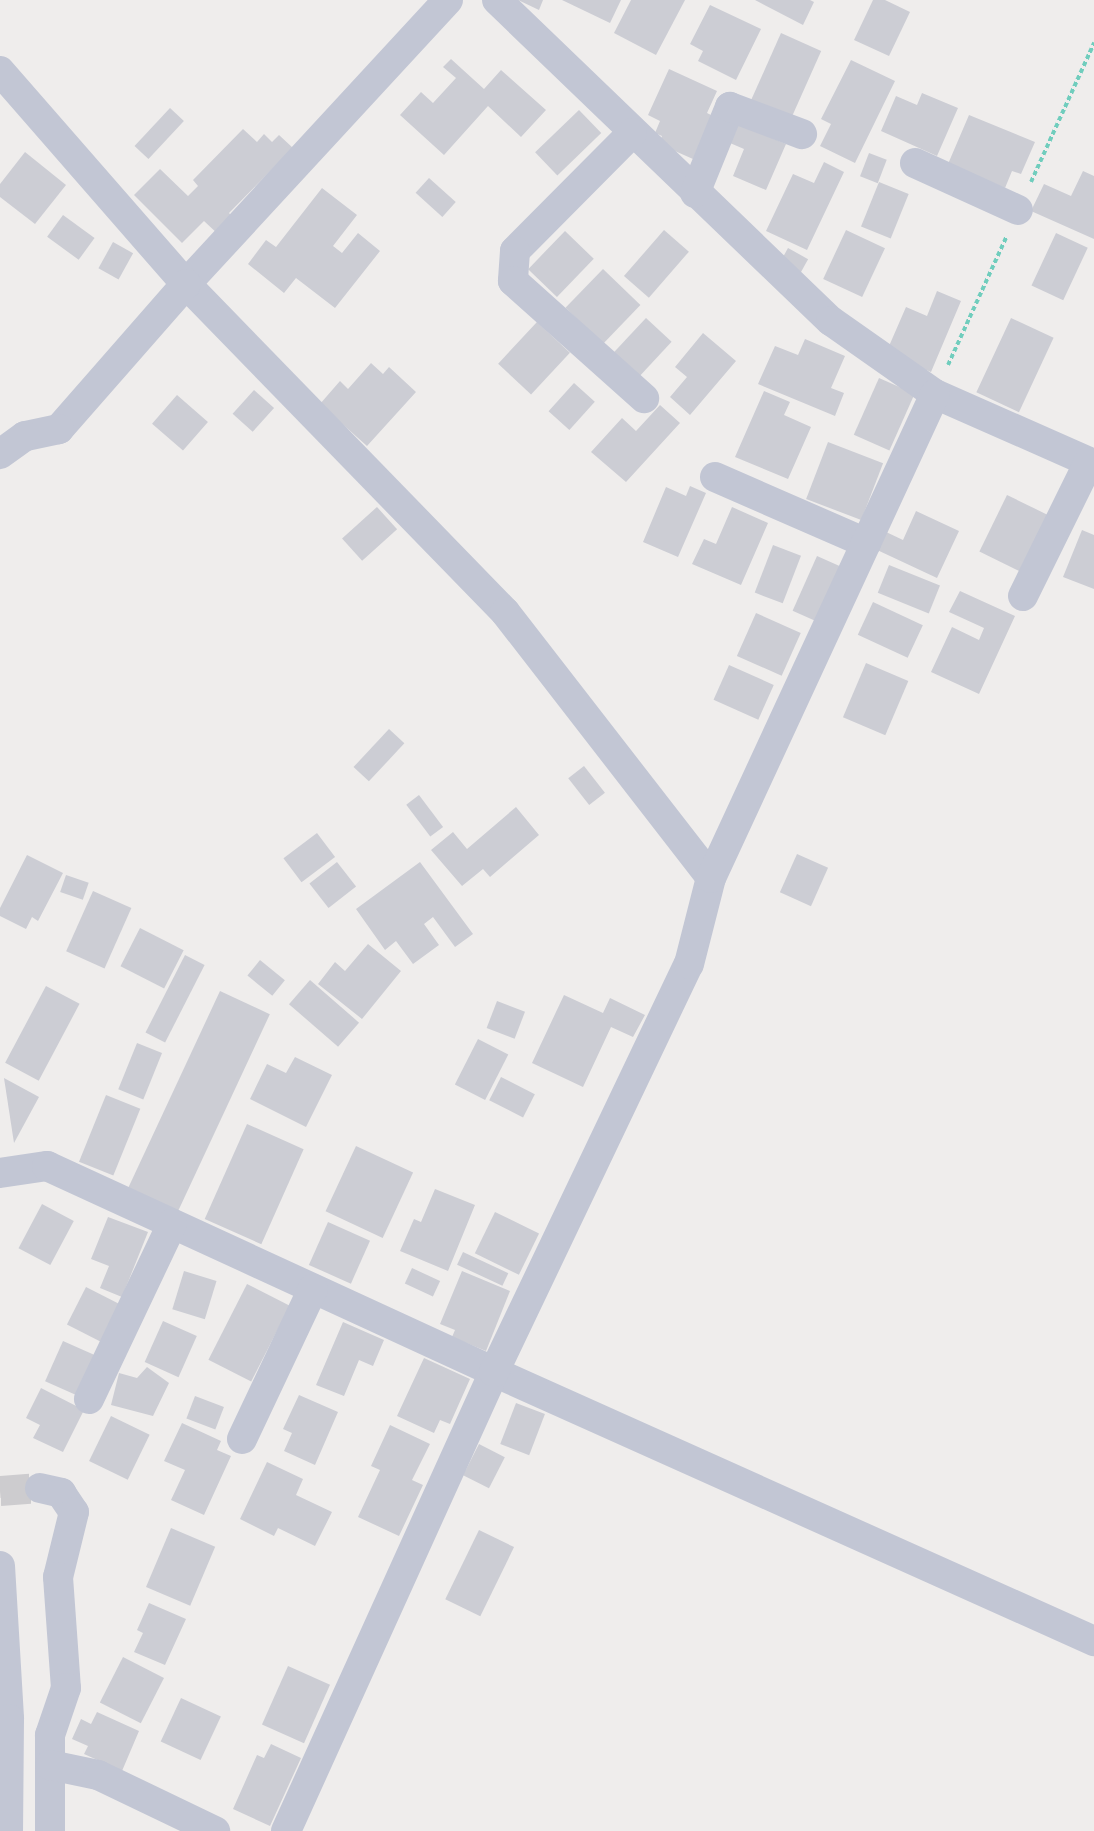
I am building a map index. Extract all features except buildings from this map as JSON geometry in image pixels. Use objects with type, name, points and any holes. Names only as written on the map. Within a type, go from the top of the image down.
[{"type":"street","points":[[0,454],[26,436],[59,429],[186,284],[448,0]]},
{"type":"street","points":[[497,0],[632,133],[831,321],[935,394],[1092,463],[1023,596]]},
{"type":"street","points":[[0,71],[186,284],[505,612],[711,878]]},
{"type":"street","points":[[695,193],[730,107],[802,134]]},
{"type":"street","points":[[632,133],[515,251],[513,281],[644,398]]},
{"type":"street","points":[[915,163],[1018,210]]},
{"type":"street","points":[[286,1831],[494,1372],[689,964],[711,878],[935,394]]},
{"type":"street","points":[[715,477],[866,543]]},
{"type":"street","points":[[0,1173],[47,1167],[494,1372],[1094,1641]]},
{"type":"street","points":[[89,1399],[172,1224]]},
{"type":"street","points":[[242,1439],[313,1289]]},
{"type":"street","points":[[40,1488],[61,1493],[74,1512],[58,1577],[66,1688],[50,1735],[50,1831]]},
{"type":"street","points":[[0,1566],[9,1719],[8,1831]]},
{"type":"street","points":[[50,1765],[98,1775],[215,1831]]},
{"type":"tunnel","points":[[0,1491],[40,1488]]}]
